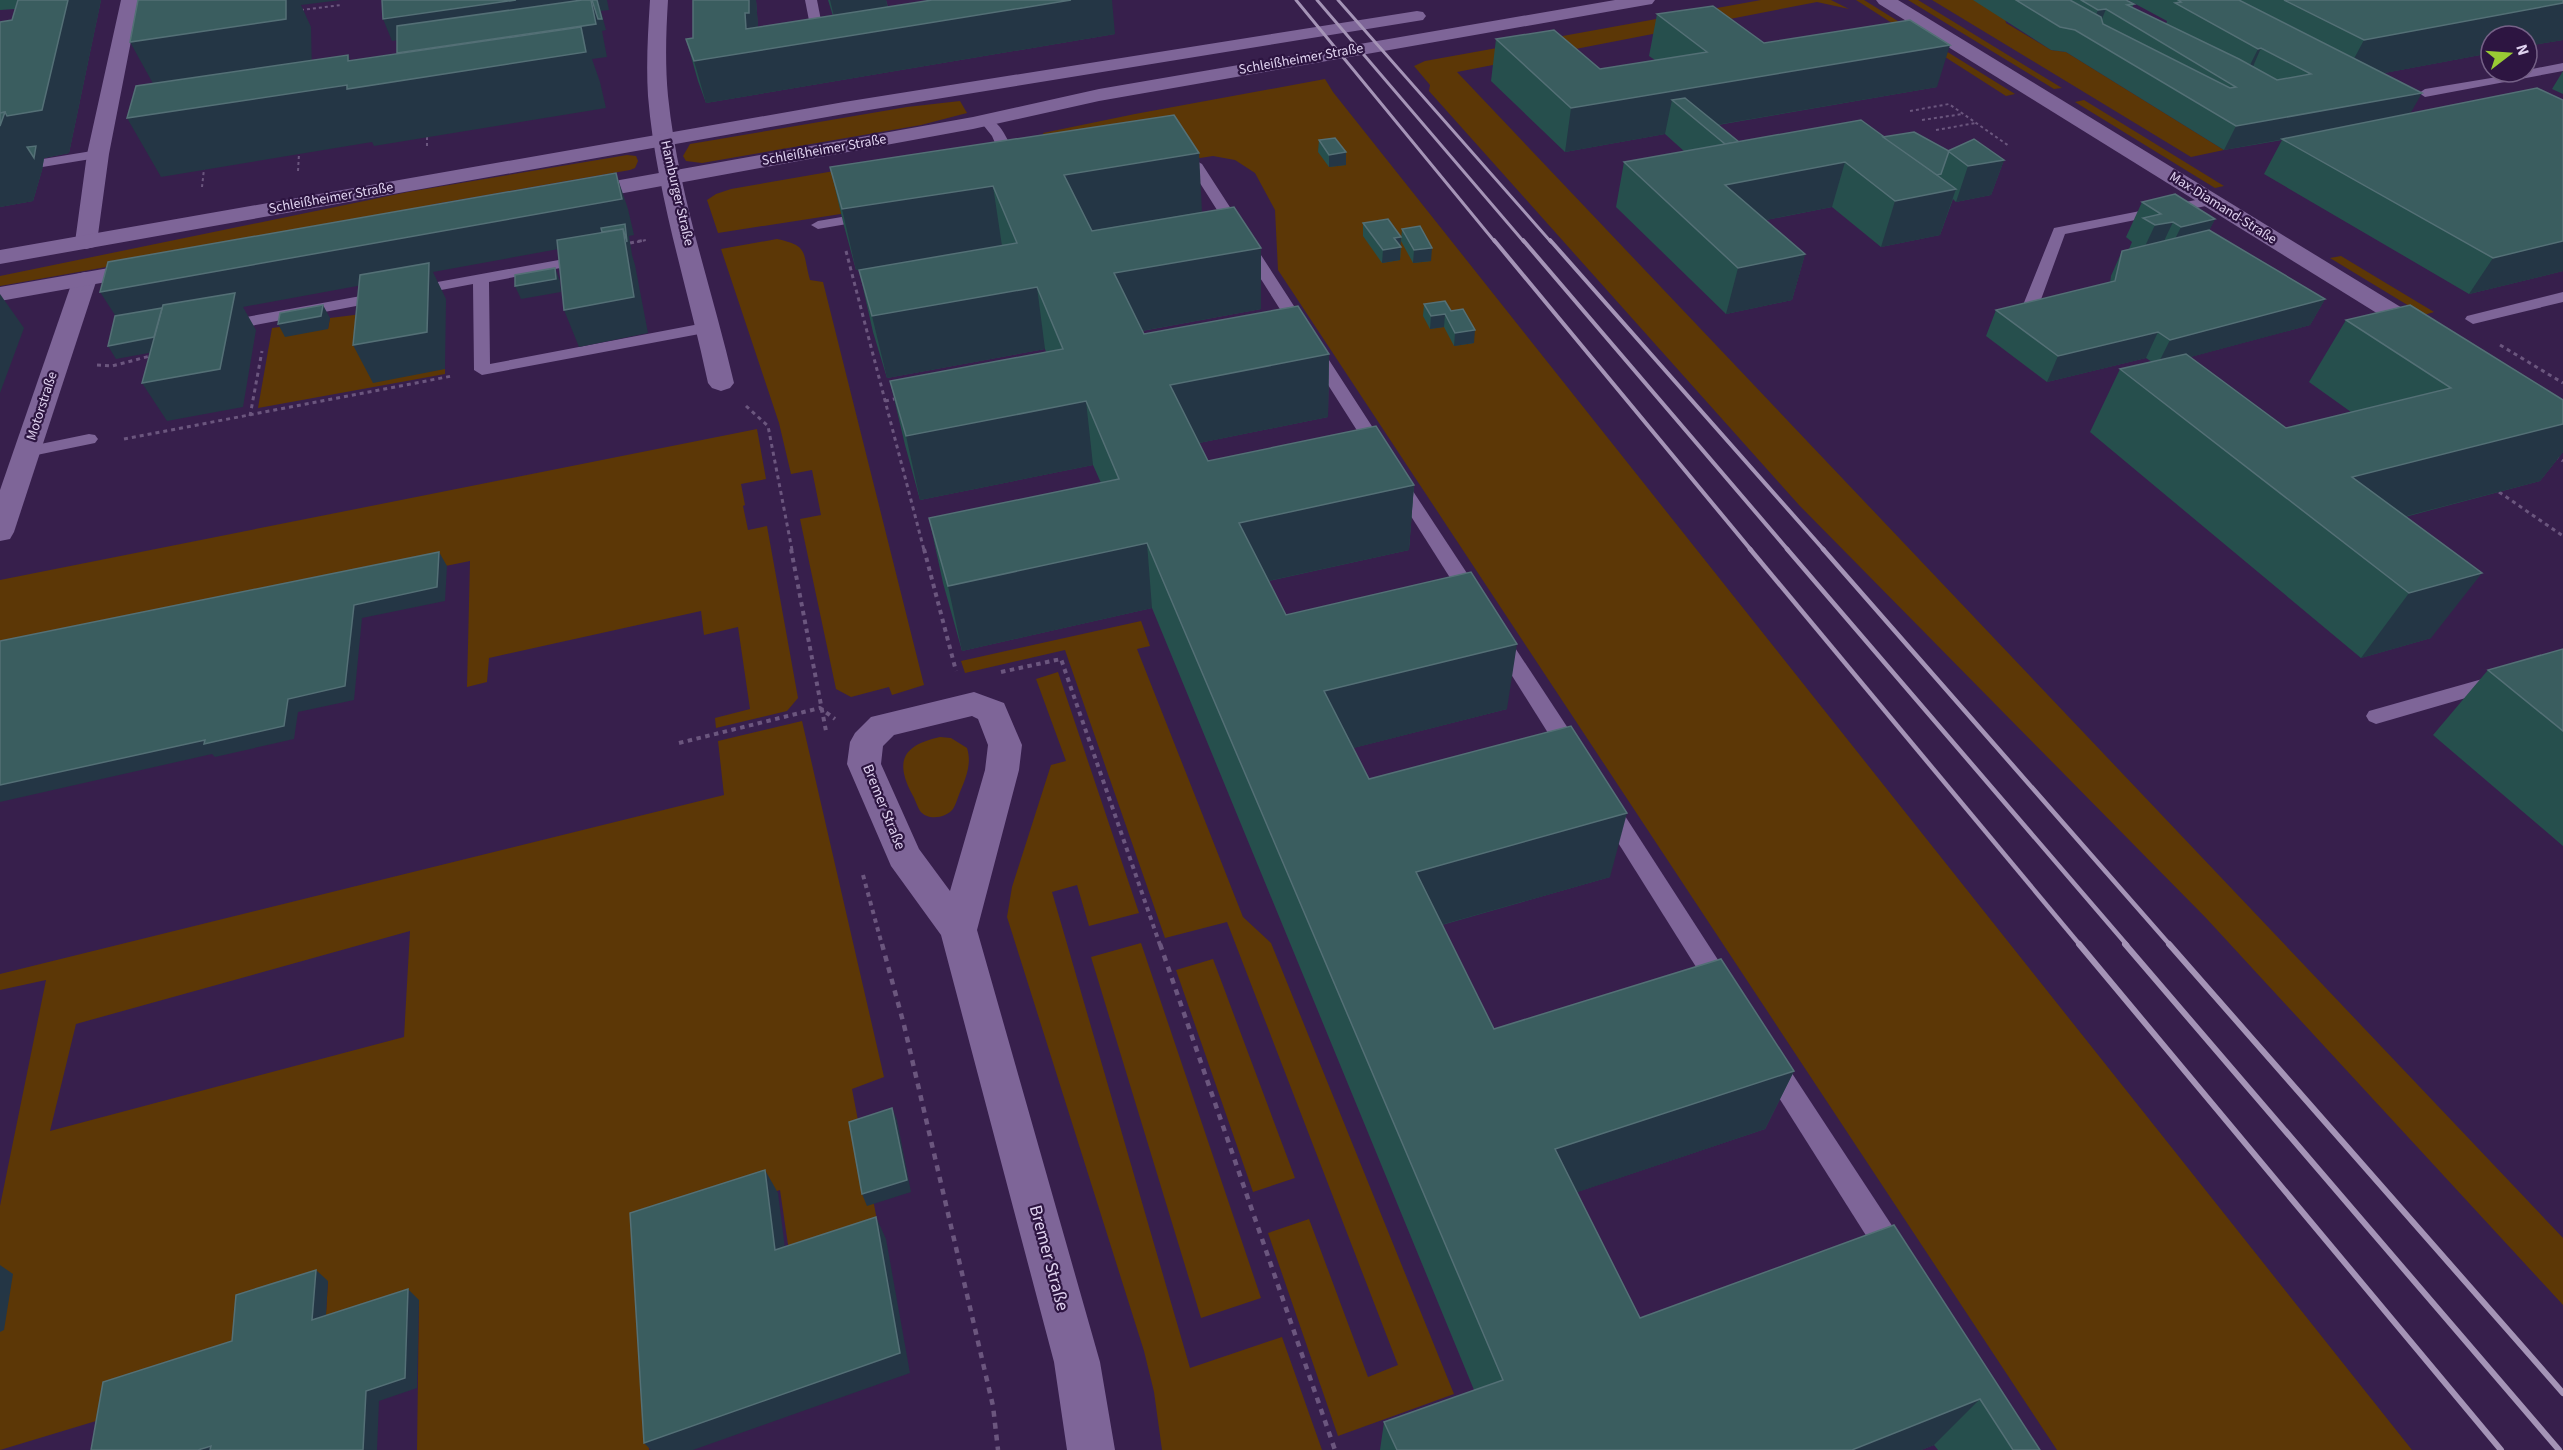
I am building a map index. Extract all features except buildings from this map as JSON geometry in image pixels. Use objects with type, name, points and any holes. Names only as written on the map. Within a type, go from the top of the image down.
[{"type":"street","points":[[86,242],[98,154],[130,0]]},
{"type":"street","name":"Hamburger Straße","points":[[659,0],[655,35],[656,78],[664,139],[671,178],[710,327],[721,383]]},
{"type":"street","name":"Schleißheimer Straße","points":[[554,198],[986,121],[1099,95],[1646,0]]},
{"type":"street","name":"Max-Diamand-Straße","points":[[1885,0],[2443,343]]},
{"type":"street","name":"Schleißheimer Straße","points":[[0,257],[664,139],[1434,14]]},
{"type":"street","points":[[969,88],[986,121]]},
{"type":"street","points":[[0,294],[167,265]]},
{"type":"street","name":"Motorstraße","points":[[0,532],[85,279]]},
{"type":"street","points":[[958,930],[1002,770],[1005,745],[992,711],[967,693]]},
{"type":"street","name":"Bremer Straße","points":[[967,693],[943,710],[883,726],[867,742],[864,764],[904,856],[958,930],[1077,1362],[1091,1450]]},
{"type":"lane","points":[[810,53],[821,51],[811,0]]},
{"type":"lane","points":[[2539,71],[2563,67]]},
{"type":"lane","points":[[2425,93],[2479,82]]},
{"type":"lane","points":[[2485,84],[2502,92]]},
{"type":"lane","points":[[986,121],[998,135],[1018,178]]},
{"type":"lane","points":[[0,170],[98,154]]},
{"type":"lane","points":[[1161,170],[1195,164],[1581,767]]},
{"type":"lane","points":[[2031,305],[2059,231],[2211,201]]},
{"type":"lane","points":[[818,225],[883,214]]},
{"type":"lane","points":[[196,331],[587,259]]},
{"type":"lane","points":[[481,278],[482,370],[710,327]]},
{"type":"lane","points":[[2473,319],[2563,297]]},
{"type":"lane","points":[[27,452],[89,439]]},
{"type":"lane","points":[[2376,716],[2519,676]]},
{"type":"lane","points":[[1594,787],[1736,1008]]},
{"type":"lane","points":[[1762,1048],[1903,1269]]},
{"type":"path","points":[[296,11],[341,5]]},
{"type":"path","points":[[1910,111],[1949,104],[2009,146]]},
{"type":"path","points":[[1922,120],[1963,114]]},
{"type":"path","points":[[1936,130],[1977,123]]},
{"type":"path","points":[[838,222],[885,401],[967,693],[1060,658],[1335,1450]]},
{"type":"path","points":[[250,416],[268,318]]},
{"type":"path","points":[[54,366],[96,360],[93,364],[112,366],[168,351],[173,335],[196,331]]},
{"type":"path","points":[[89,439],[118,440],[482,370]]},
{"type":"path","points":[[721,383],[768,426],[820,708],[828,740]]},
{"type":"path","points":[[885,401],[907,396]]},
{"type":"path","points":[[2499,492],[2563,536]]},
{"type":"path","points":[[678,743],[820,708],[867,742]]},
{"type":"path","points":[[860,864],[904,1025],[993,1406],[998,1450]]},
{"type":"shaded area","points":[[1761,0],[1831,0],[1849,9],[1817,2],[1457,72],[2563,1238],[2563,1305],[2206,918],[1799,505],[1429,91],[1430,85],[1414,66],[1425,61]]},
{"type":"shaded area","points":[[1856,0],[1864,0],[2015,94],[2006,96]]},
{"type":"shaded area","points":[[1908,0],[1918,0],[2062,88],[2054,89]]},
{"type":"shaded area","points":[[1932,0],[1974,0],[2005,18],[2006,23],[2051,50],[2066,52],[2224,150],[2191,157]]},
{"type":"shaded area","points":[[1325,79],[1333,92],[2412,1450],[2057,1450],[1278,270],[1275,210],[1255,173],[1235,160],[1213,156],[1064,179],[1043,133]]},
{"type":"shaded area","points":[[2084,100],[2224,186],[2215,188],[2075,102]]},
{"type":"shaded area","points":[[960,101],[967,113],[921,125],[702,163],[686,161],[683,156],[690,144],[907,107]]},
{"type":"shaded area","points":[[950,151],[982,192],[718,233],[707,200],[731,189]]},
{"type":"shaded area","points":[[627,155],[636,156],[638,161],[635,168],[630,170],[435,204],[363,221],[0,286],[0,276],[408,192]]},
{"type":"shaded area","points":[[777,239],[799,247],[804,256],[810,280],[823,282],[924,685],[892,695],[889,687],[851,697],[836,689],[800,519],[821,515],[812,470],[791,474],[779,423],[721,249]]},
{"type":"shaded area","points":[[2341,256],[2434,312],[2424,315],[2330,258]]},
{"type":"shaded area","points":[[378,312],[445,369],[445,374],[258,408],[272,328],[287,326],[328,329],[330,318]]},
{"type":"shaded area","points":[[757,429],[766,479],[741,484],[745,505],[743,506],[748,530],[767,526],[798,698],[787,711],[716,728],[715,718],[750,709],[738,627],[704,635],[701,611],[489,658],[487,682],[467,687],[470,561],[0,657],[0,580]]},
{"type":"shaded area","points":[[1141,621],[1150,646],[1137,649],[1243,917],[1271,943],[1454,1394],[1338,1436],[1268,1233],[1309,1219],[1368,1377],[1398,1365],[1227,922],[1165,938],[1065,650],[965,673],[961,661]]},
{"type":"shaded area","points":[[1058,672],[1139,913],[1089,926],[1077,885],[1052,892],[1190,1368],[1282,1337],[1322,1450],[1162,1450],[1154,1392],[1144,1351],[1007,917],[1012,887],[1051,765],[1066,761],[1036,679]]},
{"type":"shaded area","points":[[802,721],[884,1077],[852,1089],[880,1236],[791,1265],[780,1190],[643,1234],[649,1450],[417,1450],[419,1300],[325,1330],[328,1281],[246,1351],[106,1418],[0,1450],[0,1206],[46,980],[0,990],[0,974],[724,795],[718,741]],"holes":[[[410,931],[404,1037],[50,1131],[76,1024]]]},
{"type":"shaded area","points":[[940,737],[951,738],[967,748],[969,765],[953,809],[946,815],[932,817],[920,811],[907,782],[903,763],[906,756],[918,744]]},
{"type":"shaded area","points":[[1141,943],[1261,1298],[1201,1318],[1091,957]]},
{"type":"shaded area","points":[[1213,959],[1295,1178],[1253,1192],[1176,970]]},
{"type":"railway","points":[[1296,0],[1495,242]]},
{"type":"railway","points":[[1317,0],[1524,242]]},
{"type":"railway","points":[[1338,0],[1551,242]]},
{"type":"railway","points":[[1494,240],[1751,550]]},
{"type":"railway","points":[[1523,240],[1788,550]]},
{"type":"railway","points":[[1550,240],[1824,550]]},
{"type":"railway","points":[[1750,549],[2080,945]]},
{"type":"railway","points":[[1787,549],[2127,945]]},
{"type":"railway","points":[[1823,549],[2170,945]]},
{"type":"railway","points":[[2079,944],[2501,1450]]},
{"type":"railway","points":[[2125,944],[2559,1450]]},
{"type":"railway","points":[[2169,944],[2563,1393]]}]
